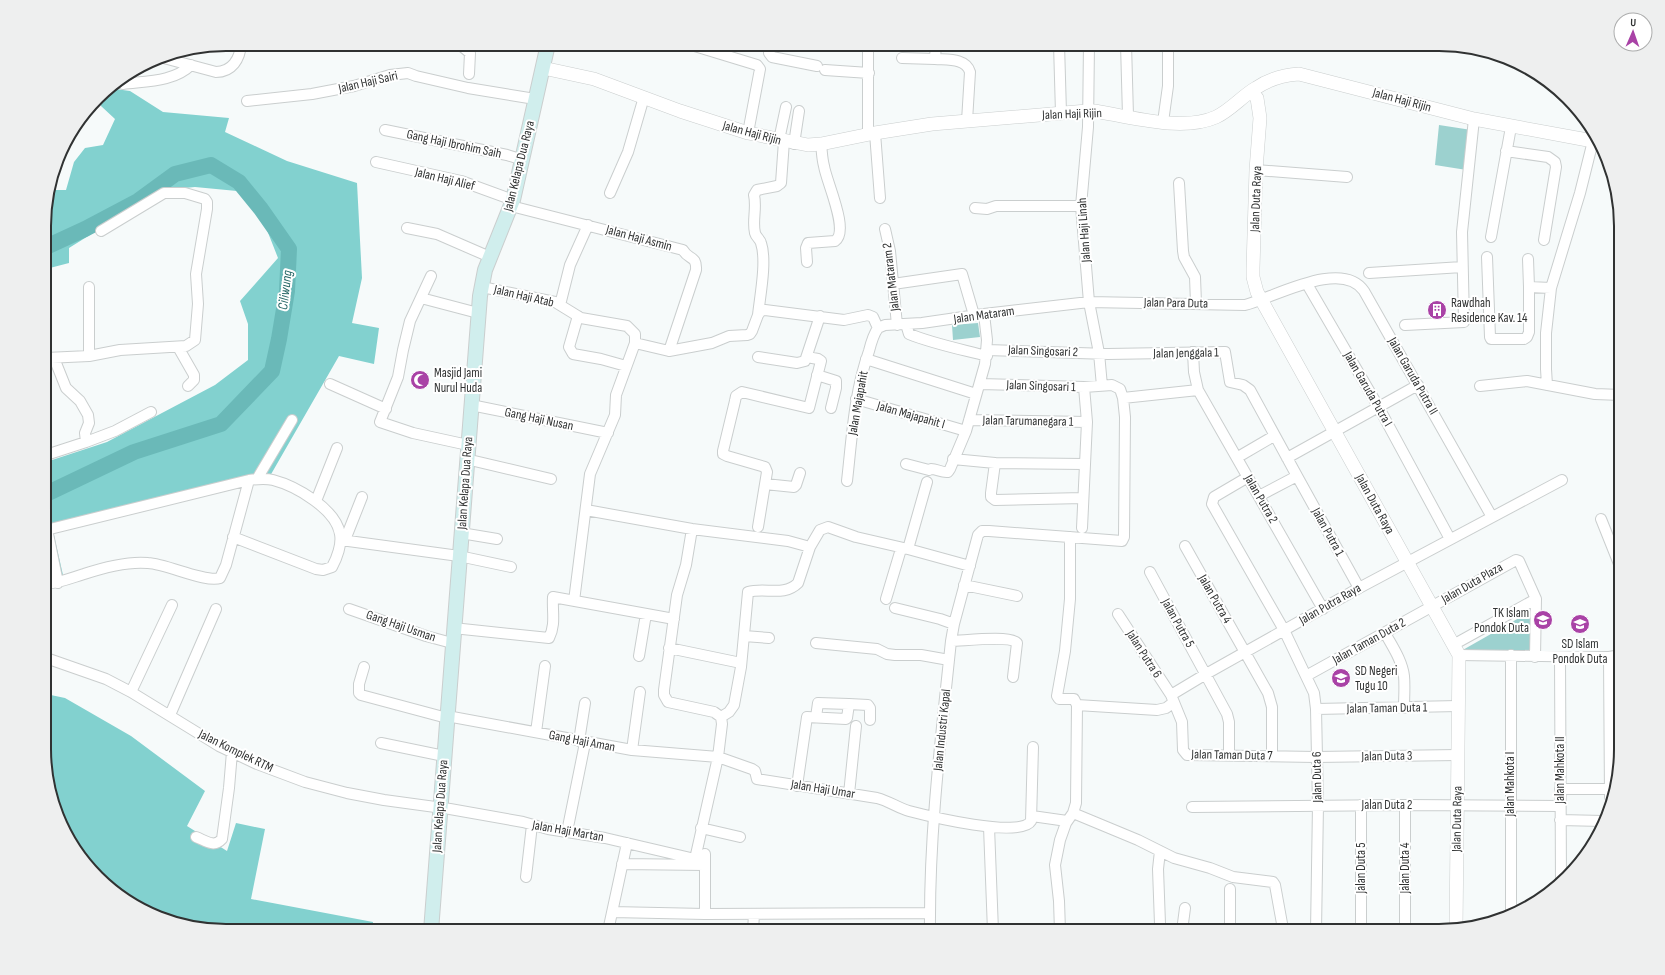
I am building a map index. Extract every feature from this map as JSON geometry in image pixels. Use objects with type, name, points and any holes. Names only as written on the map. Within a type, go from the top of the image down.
[{"type":"main road","name":"Jalan Kelapa Dua Raya","points":[[432,924],[478,313],[482,287],[490,256],[512,203],[547,51]]},
{"type":"street","points":[[170,60],[216,72],[222,72],[231,68],[238,57],[239,51]]},
{"type":"street","points":[[468,51],[470,53],[469,74]]},
{"type":"street","points":[[711,51],[757,65],[760,69],[748,133]]},
{"type":"street","points":[[769,51],[772,57],[821,68],[869,73]]},
{"type":"street","points":[[868,51],[872,134],[880,198]]},
{"type":"street","points":[[935,59],[936,51]]},
{"type":"street","points":[[1059,51],[1061,113]]},
{"type":"street","name":"Jalan Haji Linah","points":[[1089,51],[1088,127],[1080,206],[1089,302],[1102,386]]},
{"type":"street","points":[[1127,51],[1128,116]]},
{"type":"street","points":[[1163,122],[1168,86],[1167,51]]},
{"type":"street","points":[[902,58],[935,59],[966,64],[970,72],[967,121]]},
{"type":"street","points":[[123,84],[174,76],[184,72],[191,65]]},
{"type":"street","name":"Jalan Haji Rijin","points":[[543,68],[594,79],[680,111],[748,133],[786,142],[808,145],[932,124],[1087,111],[1163,122],[1182,124],[1196,123],[1221,114],[1256,88],[1277,78],[1299,74],[1510,127],[1590,137]]},
{"type":"street","name":"Jalan Haji Sairi","points":[[247,101],[312,94],[354,86],[390,75],[408,73],[468,88],[535,100]]},
{"type":"street","name":"Jalan Duta Raya","points":[[1251,92],[1257,98],[1260,111],[1256,170],[1253,268],[1255,285],[1261,300],[1456,650],[1458,706],[1456,924]]},
{"type":"street","points":[[610,193],[628,152],[644,97]]},
{"type":"street","points":[[574,601],[591,470],[615,415],[616,395],[635,343],[669,350],[712,343],[729,336],[747,335],[752,331],[758,315],[763,276],[761,242],[755,233],[756,207],[754,195],[757,190],[777,186],[781,183],[786,142],[786,107]]},
{"type":"street","points":[[786,142],[799,111]]},
{"type":"street","points":[[1405,325],[1464,322],[1462,232],[1474,119]]},
{"type":"street","points":[[1491,237],[1510,127]]},
{"type":"street","name":"Gang Haji Ibrohim Saih","points":[[385,130],[506,155],[523,160]]},
{"type":"street","points":[[1547,385],[1546,333],[1551,288],[1580,193],[1593,142]]},
{"type":"street","points":[[807,262],[806,248],[808,243],[835,241],[838,239],[840,233],[837,208],[824,166],[821,144]]},
{"type":"street","points":[[1506,151],[1548,157],[1555,162],[1556,167],[1544,240]]},
{"type":"street","name":"Jalan Haji Alief","points":[[376,162],[461,181],[512,203]]},
{"type":"street","points":[[1256,170],[1347,177]]},
{"type":"street","points":[[1179,183],[1182,251],[1184,258],[1195,277],[1196,303]]},
{"type":"street","points":[[51,358],[89,356],[120,350],[178,347],[186,346],[195,340],[198,304],[196,274],[207,202],[202,197],[194,195],[164,193],[101,230]]},
{"type":"street","name":"Jalan Haji Asmin","points":[[512,203],[683,250],[685,254],[695,260],[696,270],[692,286],[669,350]]},
{"type":"street","points":[[975,208],[988,209],[996,206],[1080,206]]},
{"type":"street","points":[[560,305],[570,265],[588,225]]},
{"type":"street","points":[[407,228],[437,234],[490,256]]},
{"type":"street","name":"Jalan Mataram 2","points":[[885,229],[890,251],[893,284],[901,325]]},
{"type":"street","points":[[1487,257],[1490,337],[1492,339],[1524,339],[1527,337],[1529,332],[1528,259]]},
{"type":"street","points":[[1370,273],[1462,267]]},
{"type":"street","points":[[893,284],[962,274],[974,316]]},
{"type":"street","points":[[431,276],[410,321],[404,343],[398,377],[380,422],[551,479]]},
{"type":"street","name":"Jalan Garuda Putra II","points":[[1307,284],[1332,278],[1349,279],[1360,284],[1492,517]]},
{"type":"street","points":[[1261,300],[1283,290],[1307,284]]},
{"type":"street","name":"Jalan Garuda Putra I","points":[[1307,284],[1378,406],[1450,539]]},
{"type":"street","points":[[89,287],[89,356]]},
{"type":"street","name":"Jalan Haji Atab","points":[[482,287],[529,296],[560,305],[578,316],[626,326],[635,334],[635,343]]},
{"type":"street","points":[[1529,287],[1551,288]]},
{"type":"street","points":[[420,298],[478,313]]},
{"type":"street","name":"Jalan Para Duta","points":[[1089,302],[1245,305],[1261,300]]},
{"type":"street","name":"Jalan Mataram","points":[[878,328],[885,325],[901,325],[1089,302]]},
{"type":"street","points":[[758,315],[761,311],[770,310],[844,320],[868,315],[873,317],[878,328]]},
{"type":"street","points":[[906,464],[929,470],[931,469],[948,472],[966,431],[987,353],[984,314]]},
{"type":"street","points":[[578,316],[569,347],[570,351],[573,354],[601,359],[626,366]]},
{"type":"street","points":[[758,356],[797,364],[805,362],[820,316]]},
{"type":"street","name":"Jalan Singosari 2","points":[[901,325],[909,334],[943,346],[987,353],[1098,353]]},
{"type":"street","name":"Jalan Majapahit","points":[[847,481],[856,399],[866,359],[878,328]]},
{"type":"street","points":[[178,347],[194,374],[194,380],[188,386]]},
{"type":"street","name":"Jalan Putra 2","points":[[1193,352],[1194,372],[1198,390],[1238,457],[1323,609]]},
{"type":"street","name":"Jalan Jenggala 1","points":[[1098,353],[1225,352],[1230,382],[1247,387]]},
{"type":"street","points":[[758,527],[767,472],[766,467],[723,454],[736,396],[742,392],[813,409],[817,375],[821,361],[807,357]]},
{"type":"street","name":"Jalan Singosari 1","points":[[866,359],[978,389],[1112,385],[1120,389],[1123,398]]},
{"type":"street","points":[[51,360],[66,388],[80,401],[88,414],[89,423],[85,433],[86,442]]},
{"type":"street","points":[[817,375],[836,381],[836,388],[831,408]]},
{"type":"street","points":[[1480,386],[1527,381],[1595,394],[1614,395]]},
{"type":"street","points":[[330,384],[386,409]]},
{"type":"street","points":[[1287,458],[1418,385]]},
{"type":"street","points":[[1082,528],[1087,422],[1084,387]]},
{"type":"street","name":"Jalan Putra 1","points":[[1247,387],[1359,588]]},
{"type":"street","points":[[1070,537],[1122,541],[1124,539],[1125,417],[1123,398],[1198,390]]},
{"type":"street","name":"Jalan Majapahit I","points":[[856,399],[966,431]]},
{"type":"street","name":"Gang Haji Nusan","points":[[471,405],[608,433]]},
{"type":"street","points":[[51,453],[115,431],[152,412]]},
{"type":"street","points":[[51,584],[58,583],[97,570],[142,562],[159,564],[205,578],[215,580],[220,578],[222,576],[233,537],[253,479],[292,420]]},
{"type":"street","name":"Jalan Tarumanegara 1","points":[[969,420],[1087,422]]},
{"type":"street","points":[[1238,457],[1274,436]]},
{"type":"street","points":[[316,501],[337,448]]},
{"type":"street","points":[[953,459],[995,463],[1084,464]]},
{"type":"street","points":[[995,463],[991,492],[992,497],[995,500],[1083,498]]},
{"type":"street","points":[[764,484],[794,487],[800,473]]},
{"type":"street","points":[[1259,496],[1297,476]]},
{"type":"street","name":"Jalan Duta 6","points":[[1248,477],[1214,497],[1212,504],[1284,630],[1314,693],[1316,709],[1318,805],[1316,924]]},
{"type":"street","points":[[51,528],[253,479],[275,480],[316,501],[335,521],[343,540]]},
{"type":"street","name":"Jalan Putra Raya","points":[[1070,537],[1069,607],[1065,651],[1057,696],[1059,699],[1074,699],[1077,705],[1157,710],[1166,708],[1172,698],[1206,674],[1359,588],[1562,480]]},
{"type":"street","points":[[886,599],[927,482]]},
{"type":"street","points":[[233,537],[316,569],[323,570],[332,566],[362,497]]},
{"type":"street","points":[[586,510],[692,529],[788,541],[810,547]]},
{"type":"street","points":[[1600,519],[1614,543]]},
{"type":"street","points":[[721,717],[729,712],[734,705],[741,663],[748,592],[754,590],[787,590],[794,587],[798,583],[810,547],[820,530],[828,527],[856,537],[970,566]]},
{"type":"street","points":[[692,529],[686,565],[677,595],[664,690],[666,699],[673,704],[714,712],[721,717],[722,724],[718,757],[701,828],[740,837]]},
{"type":"street","name":"Jalan Industri Kapal","points":[[930,924],[930,869],[951,641],[964,585],[980,533],[989,531],[1070,537]]},
{"type":"street","points":[[461,533],[497,539]]},
{"type":"street","points":[[343,540],[459,556],[511,567]]},
{"type":"street","name":"Jalan Putra 4","points":[[1185,546],[1246,652],[1270,700],[1272,707],[1272,755]]},
{"type":"street","points":[[51,552],[58,583]]},
{"type":"street","name":"Jalan Duta Plaza","points":[[1431,606],[1516,560],[1518,561],[1536,600],[1535,657]]},
{"type":"street","name":"Jalan Putra 5","points":[[1150,572],[1206,674],[1228,719],[1229,755]]},
{"type":"street","points":[[964,585],[1017,596]]},
{"type":"street","points":[[453,628],[549,638],[554,622],[553,597],[674,619]]},
{"type":"street","points":[[1456,650],[1536,600]]},
{"type":"street","points":[[131,692],[172,605]]},
{"type":"street","name":"Jalan Taman Duta 2","points":[[1306,676],[1431,606]]},
{"type":"street","points":[[894,608],[940,619],[954,624]]},
{"type":"street","points":[[170,715],[216,609]]},
{"type":"street","name":"Gang Haji Usman","points":[[349,609],[426,636],[452,643]]},
{"type":"street","points":[[639,656],[646,614]]},
{"type":"street","name":"Jalan Putra 6","points":[[1118,614],[1172,698]]},
{"type":"street","points":[[1385,633],[1398,656],[1403,670],[1404,708]]},
{"type":"street","points":[[744,636],[769,638]]},
{"type":"street","points":[[951,641],[1004,638],[1014,640],[1017,643],[1013,677]]},
{"type":"street","points":[[816,643],[877,649],[895,655],[921,655],[949,660]]},
{"type":"street","points":[[670,648],[697,652],[741,663]]},
{"type":"street","points":[[1456,650],[1535,657],[1614,657]]},
{"type":"street","name":"Jalan Mahkota I","points":[[1511,655],[1511,909]]},
{"type":"street","name":"Jalan Mahkota II","points":[[1560,657],[1561,875]]},
{"type":"street","points":[[1609,657],[1610,787]]},
{"type":"street","name":"Jalan Komplek RTM","points":[[51,660],[90,673],[131,692],[232,752],[272,770],[333,789],[384,800],[440,808]]},
{"type":"street","points":[[536,732],[546,666]]},
{"type":"street","name":"Gang Haji Aman","points":[[364,667],[358,688],[361,695],[447,717],[632,750],[718,757]]},
{"type":"street","points":[[632,750],[640,692]]},
{"type":"street","name":"Jalan Taman Duta 7","points":[[1172,698],[1182,722],[1183,750],[1185,754],[1316,757]]},
{"type":"street","points":[[567,832],[582,742],[585,703]]},
{"type":"street","points":[[816,717],[818,703],[849,704],[870,707],[870,720]]},
{"type":"street","points":[[798,786],[806,720],[808,716],[846,719],[849,704]]},
{"type":"street","points":[[1060,924],[1055,865],[1060,840],[1076,803],[1077,705]]},
{"type":"street","name":"Jalan Taman Duta 1","points":[[1316,709],[1458,706]]},
{"type":"street","points":[[849,794],[856,726]]},
{"type":"street","points":[[381,744],[444,756]]},
{"type":"street","points":[[1033,747],[1032,816],[1070,817],[1160,851],[1174,858],[1210,868],[1233,877],[1273,882],[1275,885],[1281,924]]},
{"type":"street","points":[[196,838],[212,844],[219,843],[222,839],[232,752]]},
{"type":"street","name":"Jalan Duta 3","points":[[1316,757],[1458,755]]},
{"type":"street","name":"Jalan Haji Umar","points":[[718,757],[752,769],[757,779],[888,800],[904,809],[989,827],[1024,826],[1030,824],[1032,816]]},
{"type":"street","points":[[1560,789],[1609,793]]},
{"type":"street","name":"Jalan Duta 2","points":[[1192,807],[1318,805],[1560,806]]},
{"type":"street","name":"Jalan Duta 5","points":[[1361,805],[1361,924]]},
{"type":"street","name":"Jalan Duta 4","points":[[1405,805],[1405,924]]},
{"type":"street","name":"Jalan Haji Martan","points":[[440,808],[605,838],[695,859],[701,828]]},
{"type":"street","points":[[1560,820],[1599,821]]},
{"type":"street","points":[[526,877],[532,825]]},
{"type":"street","points":[[989,827],[993,924]]},
{"type":"street","points":[[609,924],[627,843]]},
{"type":"street","points":[[1160,851],[1158,869],[1160,924]]},
{"type":"street","points":[[622,864],[705,860],[705,914]]},
{"type":"street","points":[[1230,889],[1230,924]]},
{"type":"street","points":[[1183,924],[1185,908]]},
{"type":"street","points":[[612,912],[705,914],[930,913]]},
{"type":"street","points":[[753,924],[754,914]]},
{"type":"shaded area","points":[[116,89],[130,91],[163,112],[229,118],[225,132],[287,161],[357,183],[362,278],[352,323],[379,328],[374,364],[339,356],[270,476],[53,531],[63,575],[51,579],[51,460],[107,442],[215,385],[248,360],[248,324],[240,301],[278,258],[265,225],[237,191],[195,187],[162,190],[69,248],[69,263],[51,268],[51,214],[54,190],[66,190],[74,162],[85,148],[103,145],[115,119],[101,106],[101,103]]},
{"type":"shaded area","points":[[1439,125],[1478,131],[1473,171],[1435,165]]},
{"type":"shaded area","points":[[978,323],[980,337],[953,340],[952,325]]},
{"type":"shaded area","points":[[1533,610],[1532,656],[1461,651]]},
{"type":"shaded area","points":[[51,695],[65,698],[131,736],[205,791],[187,826],[227,851],[236,823],[265,829],[251,899],[373,922],[373,924],[203,923],[169,915],[159,911],[138,901],[119,888],[94,865],[87,856],[74,837],[60,806],[54,783],[51,761]]},
{"type":"waterway","name":"Ciliwung","points":[[51,245],[85,229],[138,201],[175,174],[211,165],[239,182],[261,209],[289,249],[287,291],[272,371],[221,424],[134,452],[51,492]]},
{"type":"place","name":"Rawdhah Residence Kav. 14","points":[[1437,310]]},
{"type":"place","name":"Masjid Jami Nurul Huda","points":[[420,380]]},
{"type":"place","name":"TK Islam Pondok Duta","points":[[1543,620]]},
{"type":"place","name":"SD Islam Pondok Duta","points":[[1580,624]]},
{"type":"place","name":"SD Negeri Tugu 10","points":[[1341,678]]}]
